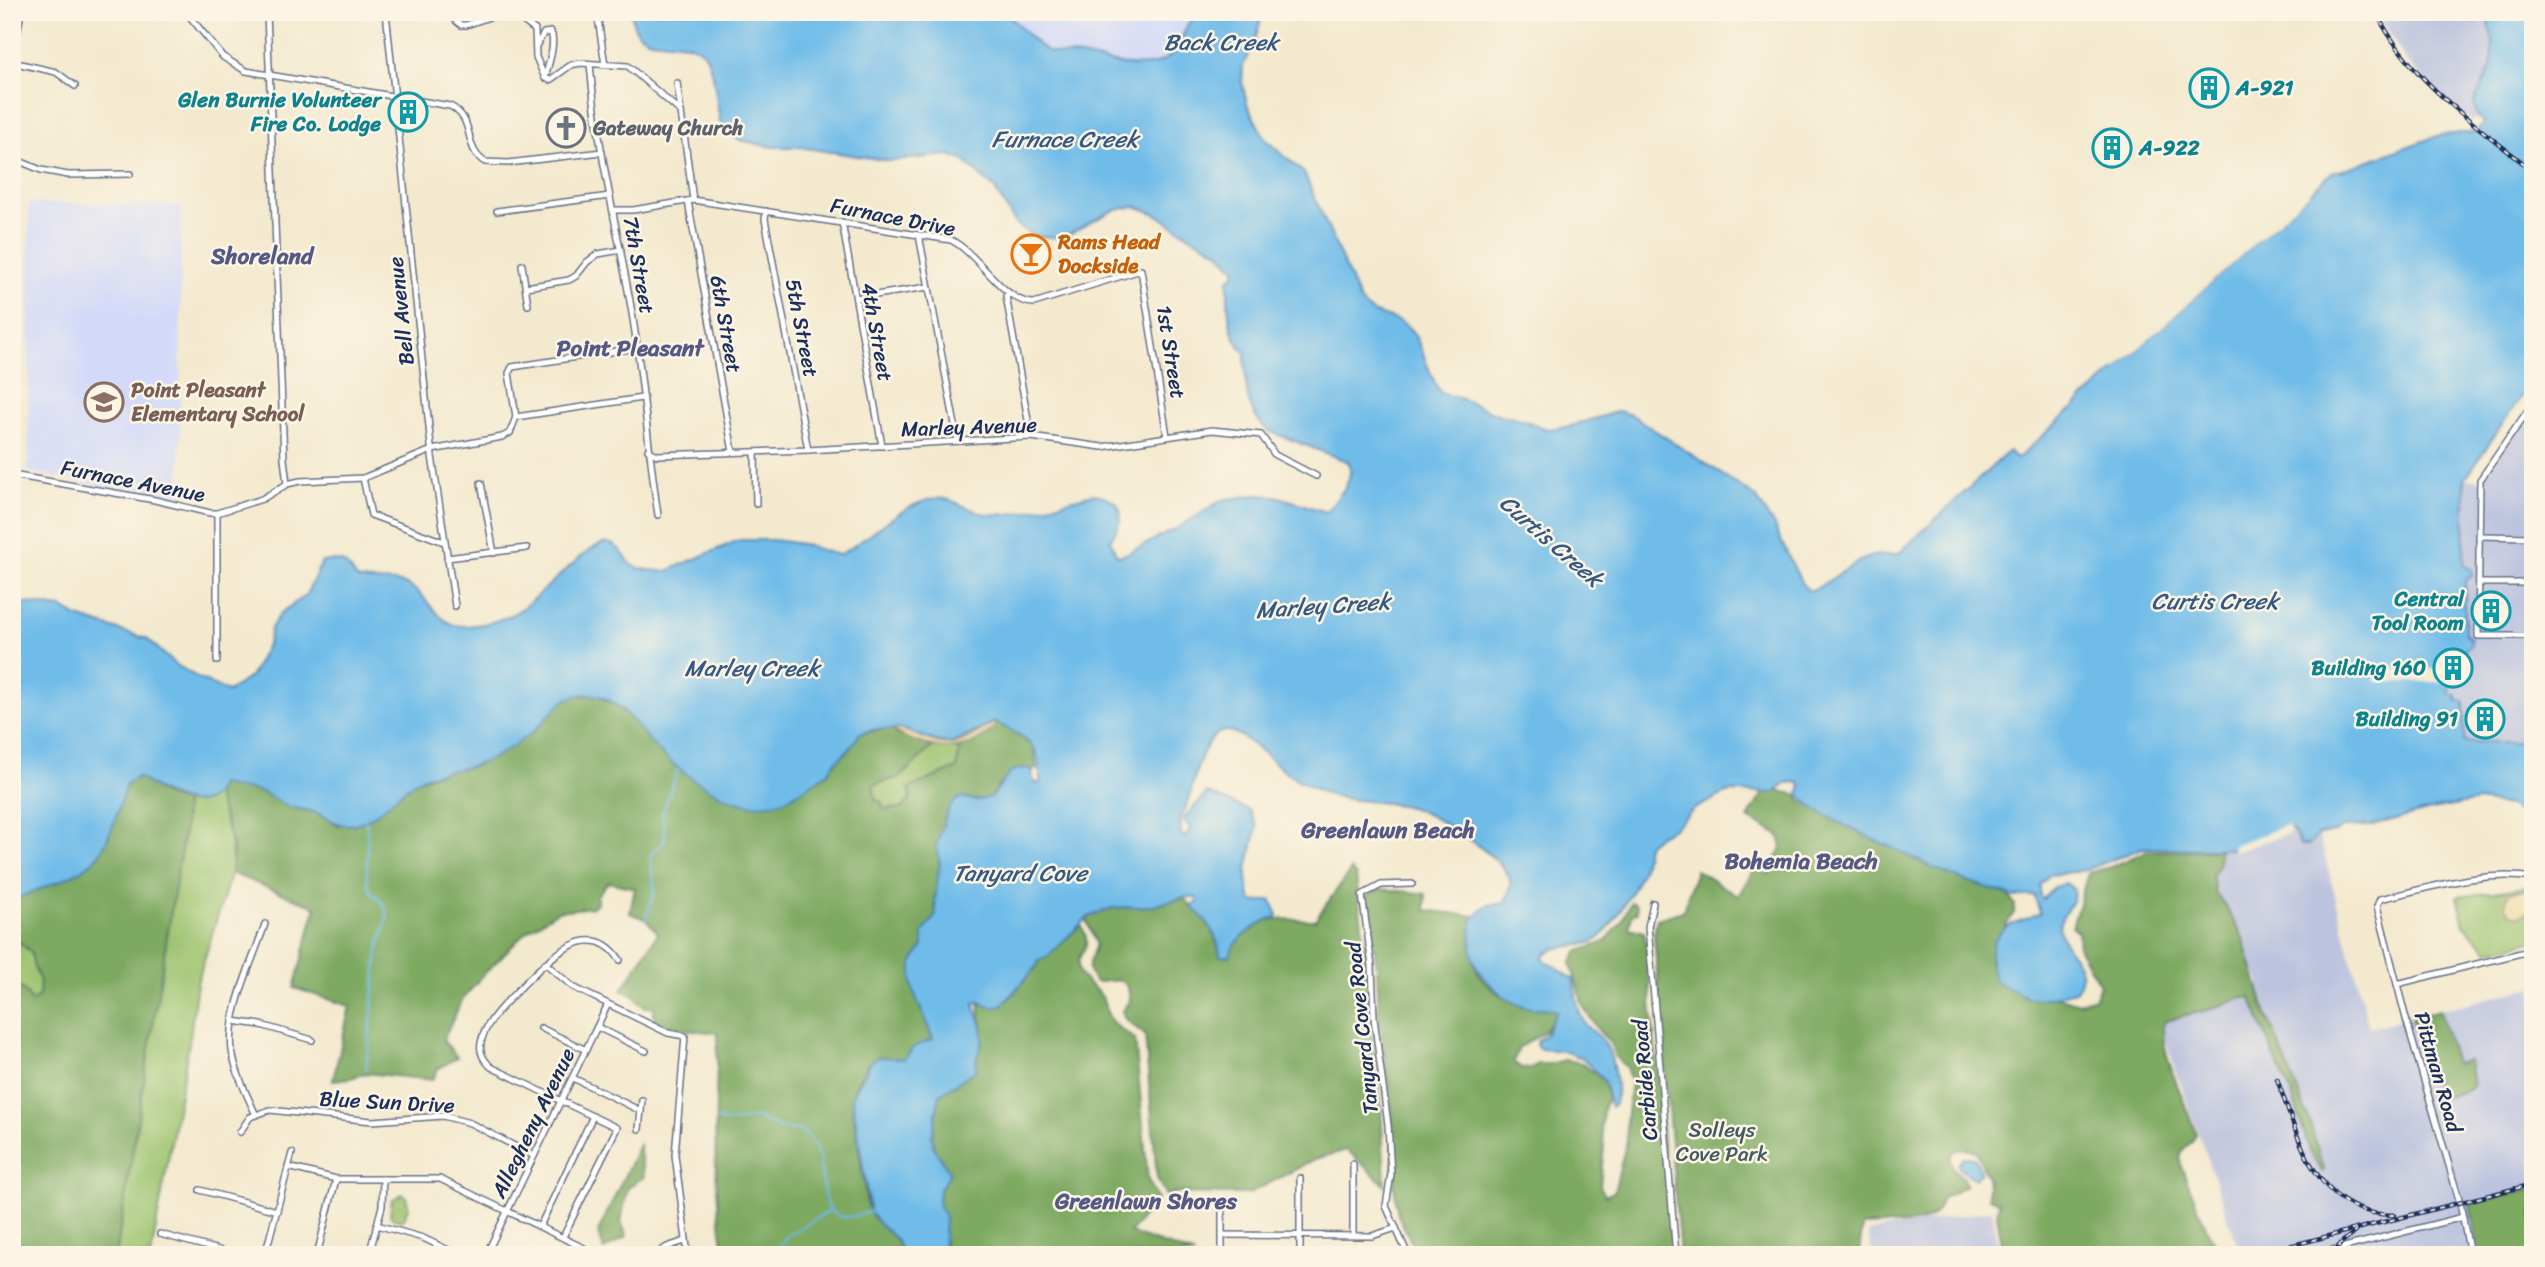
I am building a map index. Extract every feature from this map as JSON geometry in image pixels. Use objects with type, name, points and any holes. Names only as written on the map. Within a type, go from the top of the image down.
[{"type":"street","points":[[21,12],[12,62],[56,72],[75,86]]},
{"type":"street","points":[[186,12],[228,61],[246,71],[443,104],[461,113],[467,124],[473,149],[485,162],[508,163],[603,152]]},
{"type":"street","points":[[267,12],[287,484]]},
{"type":"street","name":"Bell Avenue","points":[[386,12],[432,450],[455,606]]},
{"type":"street","points":[[455,12],[456,21],[466,25],[504,12]]},
{"type":"street","points":[[597,12],[605,65]]},
{"type":"street","points":[[514,14],[535,30],[535,48],[545,78],[557,78],[571,65],[619,64],[635,70],[681,112]]},
{"type":"street","points":[[535,48],[540,37],[551,32],[552,45],[545,78]]},
{"type":"street","name":"7th Street","points":[[590,64],[636,348],[658,514]]},
{"type":"street","name":"6th Street","points":[[677,83],[691,200],[733,452]]},
{"type":"street","points":[[12,158],[41,170],[68,175],[130,174]]},
{"type":"street","points":[[496,211],[610,196]]},
{"type":"street","name":"Furnace Drive","points":[[613,210],[634,210],[691,200],[951,240],[964,247],[1010,294]]},
{"type":"street","name":"5th Street","points":[[766,211],[767,231],[808,450]]},
{"type":"street","name":"4th Street","points":[[842,222],[882,446]]},
{"type":"street","points":[[919,235],[958,440]]},
{"type":"street","points":[[526,287],[569,280],[598,254],[621,250]]},
{"type":"street","points":[[522,265],[528,305]]},
{"type":"street","name":"1st Street","points":[[1010,294],[1023,302],[1034,303],[1139,270],[1142,272],[1167,436]]},
{"type":"street","points":[[856,299],[928,287]]},
{"type":"street","points":[[1010,294],[1006,296],[1031,438]]},
{"type":"street","points":[[636,348],[512,366],[509,373],[516,417],[642,398]]},
{"type":"street","points":[[2533,403],[2480,480],[2479,537],[2479,636],[2533,636]]},
{"type":"street","name":"Furnace Avenue","points":[[12,475],[217,513],[262,499],[287,484],[363,478],[432,450],[502,438],[510,433],[516,417]]},
{"type":"street","name":"Marley Avenue","points":[[648,450],[657,455],[755,452],[1031,438],[1102,447],[1212,430],[1261,435],[1275,455],[1316,476]]},
{"type":"street","points":[[755,452],[756,504]]},
{"type":"street","points":[[363,478],[371,515],[444,542]]},
{"type":"street","points":[[481,483],[494,553]]},
{"type":"street","points":[[217,513],[217,662]]},
{"type":"street","points":[[2479,537],[2533,537]]},
{"type":"street","points":[[447,558],[527,548]]},
{"type":"street","points":[[2480,583],[2533,583]]},
{"type":"street","name":"Pittman Road","points":[[2470,1255],[2463,1217],[2377,906],[2380,899],[2488,876],[2533,878]]},
{"type":"street","name":"Tanyard Cove Road","points":[[1396,1228],[1387,1210],[1386,1201],[1391,1174],[1388,1125],[1362,895],[1381,885],[1412,884]]},
{"type":"street","name":"Carbide Road","points":[[1653,903],[1648,927],[1676,1255]]},
{"type":"street","points":[[240,1132],[250,1116],[255,1114],[236,1067],[232,1043],[233,1021],[265,924]]},
{"type":"street","points":[[563,1237],[617,1128],[491,1067],[480,1050],[482,1038],[494,1017],[545,963],[566,947],[588,942],[606,946],[620,960]]},
{"type":"street","points":[[2397,984],[2533,950]]},
{"type":"street","points":[[545,963],[569,985],[668,1033],[685,1037],[675,1155],[688,1255]]},
{"type":"street","name":"Allegheny Avenue","points":[[486,1255],[608,1004]]},
{"type":"street","points":[[233,1021],[261,1025],[312,1040]]},
{"type":"street","points":[[597,1027],[646,1051]]},
{"type":"street","points":[[541,1028],[586,1050]]},
{"type":"street","points":[[573,1078],[641,1111]]},
{"type":"street","points":[[639,1129],[642,1100]]},
{"type":"street","name":"Blue Sun Drive","points":[[255,1114],[281,1110],[372,1121],[449,1116],[534,1156]]},
{"type":"street","points":[[540,1226],[593,1116]]},
{"type":"street","points":[[265,1255],[292,1153]]},
{"type":"street","points":[[1353,1164],[1353,1236]]},
{"type":"street","points":[[288,1167],[336,1179],[440,1179],[586,1249]]},
{"type":"street","points":[[1300,1178],[1300,1255]]},
{"type":"street","points":[[317,1255],[336,1179]]},
{"type":"street","points":[[369,1255],[383,1201],[383,1179]]},
{"type":"street","points":[[200,1190],[277,1211]]},
{"type":"street","points":[[1222,1212],[1223,1255]]},
{"type":"street","points":[[2313,1255],[2463,1217]]},
{"type":"street","points":[[377,1225],[423,1238],[458,1255]]},
{"type":"street","points":[[1223,1235],[1353,1236],[1380,1234],[1396,1228],[1408,1255]]},
{"type":"street","points":[[160,1234],[237,1255]]},
{"type":"street","points":[[655,1255],[667,1247],[685,1241]]},
{"type":"street","points":[[207,1255],[209,1247]]},
{"type":"shaded area","points":[[1005,12],[1199,12],[1189,24],[1182,41],[1166,59],[1152,65],[1136,65],[1111,63],[1071,54],[1057,55],[1042,48]]},
{"type":"shaded area","points":[[2376,12],[2486,12],[2493,48],[2491,68],[2474,102],[2478,118],[2471,121],[2429,85],[2406,60]]},
{"type":"shaded area","name":"Point Pleasant Elementary School","points":[[29,203],[181,205],[180,503],[28,471]]},
{"type":"shaded area","points":[[2533,403],[2533,742],[2464,742],[2464,701],[2457,701],[2450,695],[2449,665],[2464,664],[2465,649],[2471,644],[2471,639],[2465,633],[2465,580],[2471,576],[2472,571],[2464,565],[2465,479],[2480,480]]},
{"type":"shaded area","points":[[2288,825],[2319,834],[2369,1028],[2533,987],[2533,1255],[2241,1255],[2165,1039],[2164,1023],[2177,1011],[2260,983],[2198,850]]},
{"type":"shaded area","points":[[1992,1210],[2000,1255],[1872,1255],[1868,1232]]},
{"type":"green space","points":[[574,695],[599,696],[619,708],[653,745],[690,777],[740,801],[818,779],[828,773],[830,766],[849,750],[858,734],[892,728],[896,734],[932,747],[900,777],[873,785],[876,801],[881,801],[883,809],[903,808],[911,797],[909,788],[957,768],[959,749],[989,733],[995,722],[1016,733],[1033,747],[1037,769],[998,785],[988,798],[961,798],[936,846],[940,863],[935,900],[936,915],[923,933],[923,946],[915,958],[912,984],[933,1040],[912,1049],[904,1059],[888,1058],[867,1065],[853,1091],[852,1103],[867,1205],[874,1219],[896,1239],[903,1255],[725,1255],[716,1172],[718,1033],[685,1030],[662,1024],[654,1020],[654,1007],[645,1007],[633,995],[622,990],[658,933],[646,919],[630,913],[635,888],[608,882],[597,895],[597,903],[593,907],[558,911],[527,931],[462,1000],[443,1040],[457,1057],[438,1069],[432,1080],[365,1073],[333,1080],[350,1006],[294,988],[316,907],[231,873],[232,843],[216,794],[219,784],[261,792],[298,809],[314,812],[338,825],[366,820],[418,780],[473,766],[494,757],[536,730],[560,703]]},
{"type":"green space","points":[[932,747],[959,749],[957,768],[909,788],[911,797],[903,808],[882,809],[876,801],[873,785],[900,776]]},
{"type":"green space","points":[[138,777],[168,797],[185,802],[184,831],[116,1255],[12,1255],[12,970],[13,984],[24,990],[31,1002],[39,996],[40,981],[31,952],[12,936],[12,900],[44,888],[89,865],[101,851],[110,833],[126,784]]},
{"type":"green space","name":"Solleys Cove Park","points":[[1779,791],[1799,795],[1800,802],[1807,801],[1813,808],[1842,824],[1949,875],[2009,895],[2015,905],[2014,913],[1993,945],[1990,962],[2025,997],[2059,997],[2079,1003],[2095,997],[2100,985],[2079,949],[2078,932],[2072,927],[2088,873],[2111,867],[2147,851],[2219,850],[2218,867],[2212,875],[2215,892],[2244,940],[2264,1007],[2309,1120],[2324,1171],[2322,1172],[2310,1151],[2292,1095],[2251,997],[2170,1020],[2165,1022],[2163,1032],[2169,1061],[2196,1134],[2182,1151],[2182,1169],[2208,1232],[2217,1244],[2225,1246],[2234,1255],[2004,1255],[1997,1215],[1999,1202],[1989,1198],[1987,1176],[1976,1151],[1964,1149],[1952,1153],[1951,1164],[1964,1178],[1966,1185],[1942,1198],[1935,1214],[1921,1222],[1862,1226],[1859,1255],[1680,1255],[1654,934],[1657,919],[1683,911],[1696,870],[1738,896],[1755,868],[1768,875],[1782,848],[1779,835],[1748,818],[1763,793]]},
{"type":"green space","points":[[216,794],[230,843],[231,873],[197,983],[189,1043],[151,1255],[116,1255],[184,831],[185,802],[195,802]]},
{"type":"green space","points":[[1351,870],[1356,876],[1367,966],[1370,1022],[1381,1103],[1385,1185],[1347,1150],[1315,1159],[1249,1194],[1174,1193],[1166,1196],[1157,1178],[1145,1035],[1125,1019],[1122,1011],[1130,1000],[1126,985],[1119,980],[1096,982],[1089,973],[1096,943],[1086,920],[1113,908],[1152,906],[1183,898],[1207,923],[1220,956],[1268,919],[1315,920]]},
{"type":"green space","points":[[2527,887],[2533,893],[2533,941],[2488,951],[2464,925],[2457,897]]},
{"type":"green space","points":[[1381,889],[1426,894],[1425,910],[1475,916],[1471,935],[1472,951],[1477,971],[1485,982],[1514,1003],[1557,1011],[1545,1031],[1519,1048],[1513,1062],[1529,1069],[1538,1064],[1565,1060],[1582,1063],[1604,1081],[1608,1100],[1604,1106],[1601,1127],[1604,1146],[1600,1186],[1605,1196],[1614,1192],[1627,1140],[1626,1119],[1631,1083],[1626,1067],[1615,1057],[1610,1042],[1599,1031],[1583,1006],[1571,963],[1577,952],[1605,942],[1621,923],[1631,902],[1636,905],[1637,912],[1632,914],[1629,928],[1644,932],[1646,944],[1673,1255],[1418,1255],[1398,1215],[1394,1186],[1391,1102],[1379,1020],[1377,966],[1366,896]]},
{"type":"green space","points":[[1081,925],[1086,945],[1078,961],[1079,972],[1102,997],[1113,1023],[1135,1039],[1148,1180],[1157,1199],[1130,1233],[1195,1255],[943,1255],[944,1240],[938,1195],[948,1174],[932,1141],[940,1094],[976,1070],[983,1037],[980,1002],[990,1007],[999,1007],[1011,997],[1039,960],[1048,956]]},
{"type":"green space","points":[[12,936],[31,952],[40,981],[39,996],[31,1002],[12,984]]},
{"type":"green space","points":[[2440,1010],[2455,1064],[2469,1060],[2473,1085],[2468,1090],[2443,1098],[2427,1071],[2411,1017]]},
{"type":"green space","points":[[639,1145],[644,1177],[628,1187],[621,1222],[627,1236],[604,1250],[598,1232]]},
{"type":"green space","points":[[2533,1188],[2533,1255],[2479,1255],[2470,1204]]},
{"type":"green space","points":[[402,1194],[406,1197],[409,1209],[400,1221],[390,1215],[392,1200]]},
{"type":"sand","points":[[995,722],[995,726],[977,741],[948,748],[926,745],[897,733],[892,728],[948,744],[966,739]]},
{"type":"sand","points":[[2527,890],[2531,910],[2519,916],[2510,913],[2505,905],[2509,892]]},
{"type":"water","points":[[631,12],[1005,12],[1049,52],[1143,66],[1164,60],[1173,53],[1188,24],[1199,12],[1263,12],[1255,40],[1243,66],[1242,82],[1247,104],[1265,139],[1304,173],[1360,301],[1372,312],[1399,321],[1411,330],[1441,393],[1547,429],[1568,427],[1619,411],[1633,416],[1756,497],[1773,524],[1802,584],[1808,590],[1814,590],[1860,561],[1872,556],[1898,554],[2009,451],[2017,459],[2334,171],[2440,135],[2477,132],[2484,122],[2478,118],[2474,102],[2491,68],[2493,42],[2486,12],[2533,12],[2533,379],[2465,479],[2464,565],[2472,570],[2472,576],[2465,580],[2465,633],[2471,639],[2471,644],[2465,649],[2464,665],[2450,665],[2450,695],[2457,695],[2457,701],[2464,701],[2464,742],[2533,742],[2533,822],[2509,806],[2478,801],[2370,826],[2344,827],[2337,832],[2319,834],[2309,845],[2300,845],[2295,833],[2289,828],[2233,849],[2142,848],[2086,870],[2049,875],[2040,885],[2040,897],[2043,899],[2054,887],[2066,883],[2074,889],[2072,901],[2059,927],[2063,941],[2077,962],[2082,976],[2075,991],[2049,998],[2035,998],[1996,982],[1991,967],[1993,944],[2002,931],[2040,913],[2034,895],[2015,897],[1949,875],[1842,824],[1813,808],[1799,795],[1801,785],[1798,782],[1785,783],[1775,793],[1728,792],[1694,809],[1674,828],[1647,845],[1643,867],[1635,885],[1615,919],[1601,936],[1589,943],[1554,949],[1543,956],[1545,961],[1574,979],[1582,1017],[1607,1047],[1616,1083],[1616,1100],[1611,1107],[1604,1081],[1583,1058],[1563,1051],[1541,1049],[1536,1045],[1545,1035],[1557,1011],[1525,1007],[1513,1002],[1496,990],[1476,967],[1471,942],[1472,920],[1487,905],[1505,903],[1510,887],[1509,877],[1493,858],[1465,836],[1420,811],[1398,805],[1341,798],[1316,789],[1287,773],[1240,736],[1226,731],[1211,740],[1205,749],[1181,818],[1181,834],[1185,838],[1191,827],[1186,824],[1184,818],[1207,793],[1249,810],[1257,826],[1247,870],[1251,900],[1271,900],[1278,915],[1248,932],[1236,944],[1230,956],[1220,956],[1211,928],[1191,907],[1198,902],[1196,898],[1185,897],[1152,906],[1113,908],[1088,917],[1048,956],[1039,960],[1037,966],[999,1007],[974,1003],[983,1032],[976,1070],[940,1094],[932,1136],[933,1147],[949,1171],[938,1198],[939,1207],[945,1216],[943,1255],[903,1255],[896,1239],[870,1212],[852,1097],[871,1062],[879,1057],[904,1059],[915,1046],[933,1039],[915,995],[912,964],[923,946],[923,933],[936,915],[935,900],[940,863],[936,846],[948,810],[961,797],[976,801],[992,797],[1007,776],[1017,769],[1032,769],[1033,780],[1037,784],[1040,783],[1038,759],[1031,744],[995,722],[951,744],[901,729],[871,730],[859,734],[828,773],[791,797],[762,805],[745,803],[710,790],[664,756],[612,702],[594,695],[582,695],[564,702],[535,730],[502,753],[475,765],[415,781],[372,817],[355,824],[341,824],[310,811],[289,807],[251,789],[220,784],[214,795],[205,801],[194,803],[170,796],[138,777],[126,784],[110,833],[101,851],[89,865],[44,888],[12,900],[12,601],[62,608],[78,617],[147,639],[175,664],[228,692],[251,676],[268,643],[271,628],[281,613],[306,595],[322,562],[343,563],[357,579],[407,585],[448,622],[470,626],[496,621],[515,613],[588,551],[607,543],[618,548],[634,566],[658,571],[667,571],[739,540],[774,540],[802,544],[838,555],[906,509],[931,499],[952,501],[980,513],[1000,514],[1027,511],[1093,494],[1112,500],[1120,510],[1119,524],[1110,540],[1117,556],[1176,529],[1222,500],[1255,495],[1276,496],[1326,512],[1344,489],[1350,476],[1349,462],[1269,431],[1254,415],[1248,395],[1245,352],[1234,337],[1229,318],[1228,280],[1235,274],[1235,268],[1218,251],[1154,213],[1135,206],[1112,211],[1062,238],[1033,236],[1016,224],[994,188],[963,160],[949,155],[890,161],[799,147],[772,147],[740,140],[725,130],[720,122],[713,75],[706,55],[699,48],[687,44],[650,40],[639,34]]},
{"type":"water","points":[[1963,1157],[1974,1158],[1981,1171],[1975,1179],[1960,1169],[1958,1164]]},
{"type":"pier","points":[[2307,191],[2311,192],[2115,370],[2113,368]]},
{"type":"pier","points":[[2375,669],[2449,669],[2449,682],[2375,682]]},
{"type":"pier","points":[[2288,825],[2291,833],[2234,852],[2232,848],[2236,844]]},
{"type":"waterway","points":[[645,920],[655,892],[650,856],[665,840],[663,811],[678,769]]},
{"type":"waterway","points":[[365,820],[368,886],[384,905],[387,915],[378,951],[366,1069]]},
{"type":"waterway","points":[[717,1120],[731,1122],[758,1118],[779,1128],[802,1132],[814,1144],[819,1156],[824,1195],[833,1213],[846,1217],[870,1212]]},
{"type":"waterway","points":[[772,1255],[787,1236],[829,1211]]},
{"type":"railway","points":[[2376,12],[2390,37],[2425,80],[2533,171]]},
{"type":"railway","points":[[2277,1079],[2303,1148],[2314,1170],[2328,1188],[2345,1202],[2367,1212],[2394,1215]]},
{"type":"railway","points":[[2254,1255],[2533,1184]]},
{"type":"railway","points":[[2333,1255],[2342,1242],[2356,1231]]},
{"type":"place","name":"A-921","points":[[2209,88]]},
{"type":"place","name":"Glen Burnie Volunteer Fire Co. Lodge","points":[[408,112]]},
{"type":"place","name":"Gateway Church","points":[[566,128]]},
{"type":"place","name":"A-922","points":[[2112,148]]},
{"type":"place","name":"Rams Head Dockside","points":[[1031,254]]},
{"type":"place","name":"Point Pleasant Elementary School","points":[[104,402]]},
{"type":"place","name":"Central Tool Room","points":[[2491,611]]},
{"type":"place","name":"Building 160","points":[[2453,668]]},
{"type":"place","name":"Building 91","points":[[2485,719]]},
{"type":"district","name":"Shoreland","points":[[262,256]]},
{"type":"district","name":"Point Pleasant","points":[[630,348]]},
{"type":"district","name":"Greenlawn Beach","points":[[1388,830]]},
{"type":"district","name":"Bohemia Beach","points":[[1801,861]]},
{"type":"district","name":"Greenlawn Shores","points":[[1146,1201]]},
{"type":"water label","name":"Back Creek","points":[[1221,42]]},
{"type":"water label","name":"Furnace Creek","points":[[1065,139]]},
{"type":"water label","name":"Curtis Creek","points":[[1551,541]]},
{"type":"water label","name":"Curtis Creek","points":[[2215,601]]},
{"type":"water label","name":"Marley Creek","points":[[1323,606]]},
{"type":"water label","name":"Marley Creek","points":[[752,668]]},
{"type":"water label","name":"Tanyard Cove","points":[[1020,873]]}]
